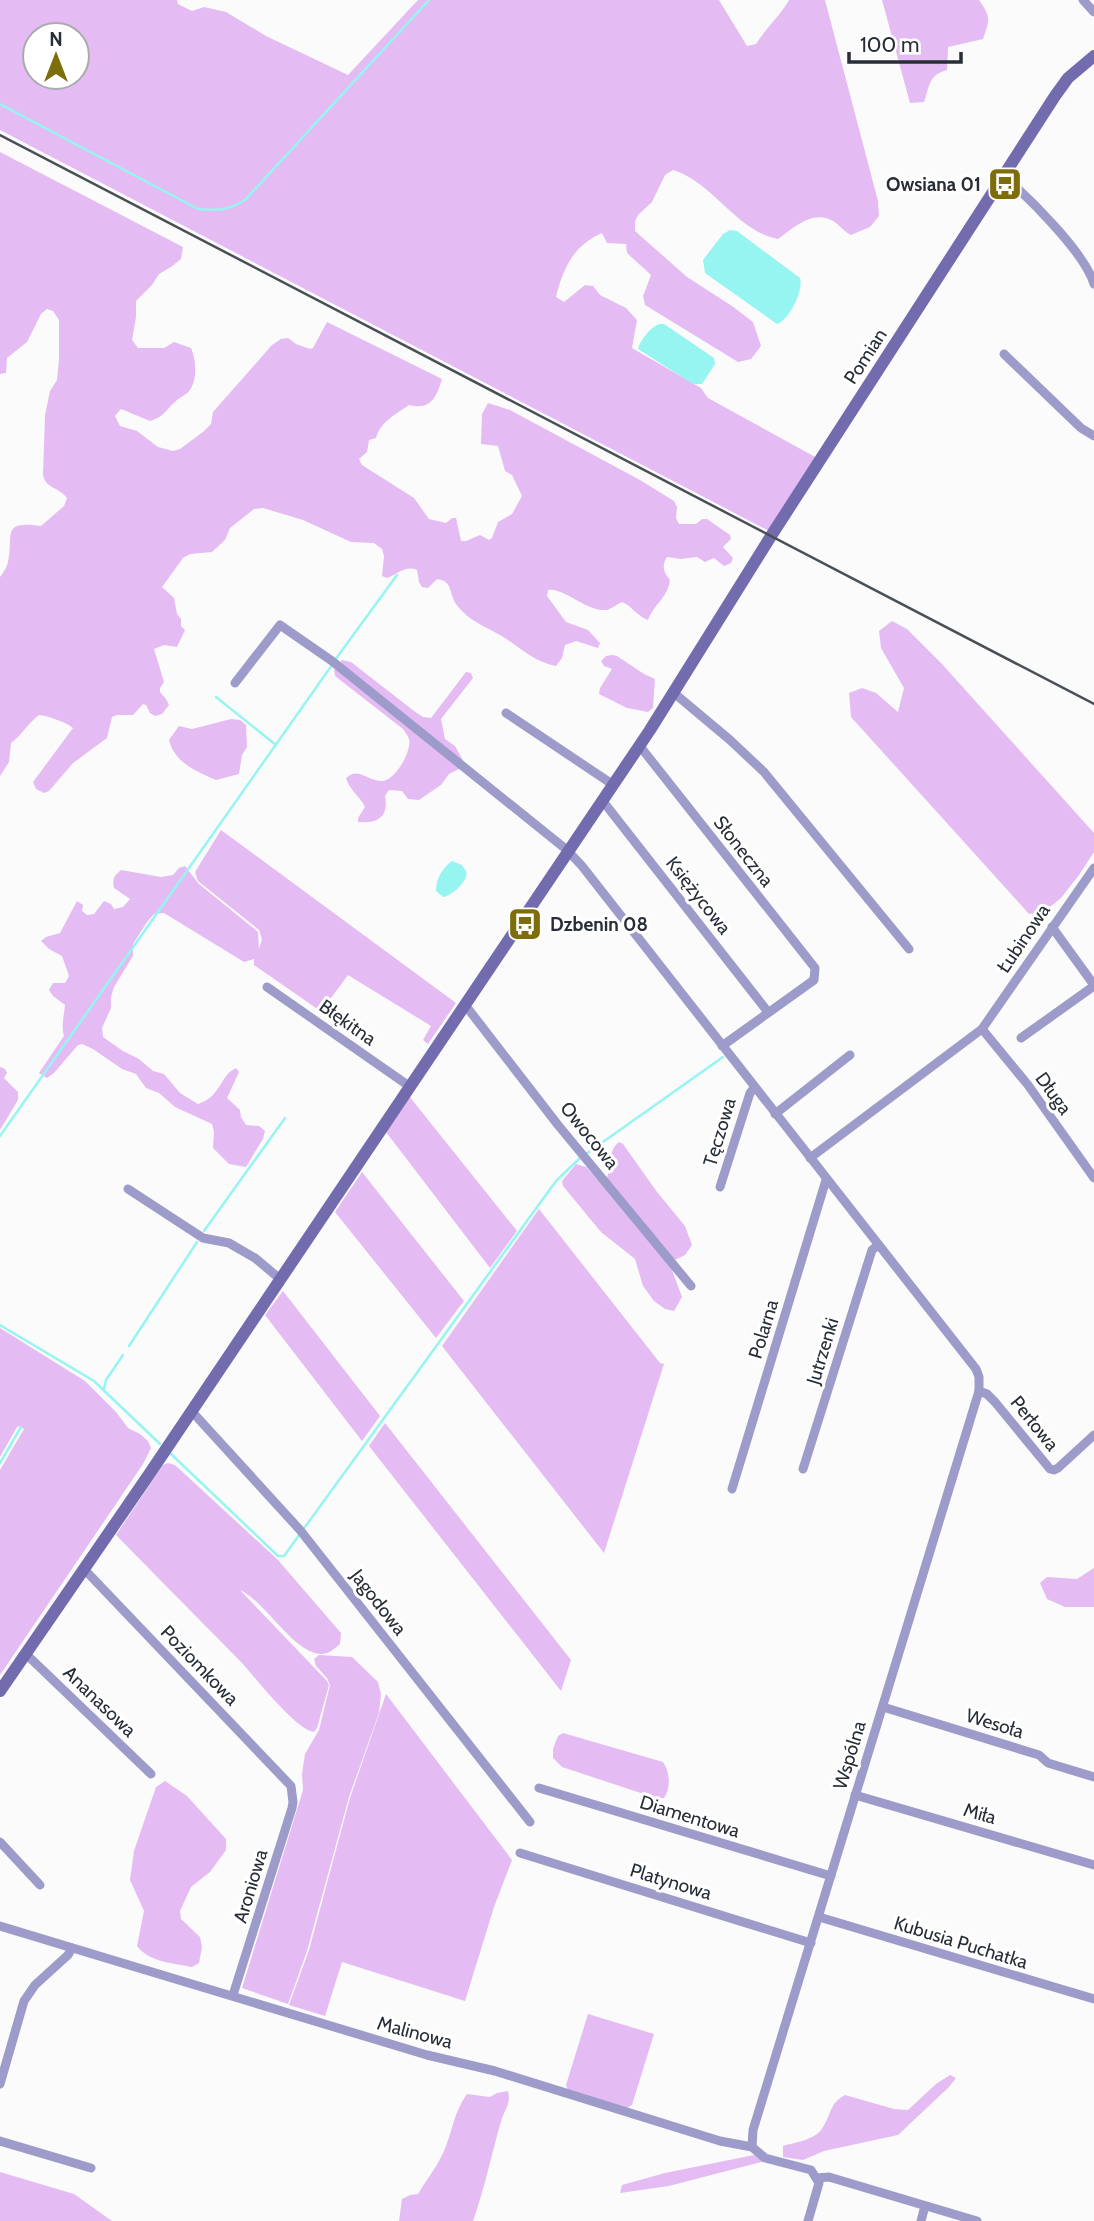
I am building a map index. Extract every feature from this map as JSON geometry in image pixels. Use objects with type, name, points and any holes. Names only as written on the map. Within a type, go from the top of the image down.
[{"type":"street","points":[[1083,0],[1094,12]]},
{"type":"street","name":"Pomian","points":[[0,1691],[676,690],[771,536],[1061,87],[1094,56]]},
{"type":"street","points":[[1004,176],[1068,242],[1091,274],[1094,284]]},
{"type":"street","points":[[1004,354],[1081,428],[1094,436]]},
{"type":"street","points":[[234,683],[280,625],[332,661],[567,850],[976,1369],[979,1391]]},
{"type":"street","points":[[676,690],[764,772],[909,949]]},
{"type":"street","points":[[506,713],[612,784]]},
{"type":"street","name":"Słoneczna","points":[[639,745],[815,968],[814,981],[768,1012]]},
{"type":"street","name":"Księżycowa","points":[[602,800],[768,1012]]},
{"type":"street","name":"Łubinowa","points":[[810,1158],[982,1029],[1094,868]]},
{"type":"street","points":[[1021,1038],[1094,986],[1052,927]]},
{"type":"street","name":"Błękitna","points":[[267,987],[409,1086]]},
{"type":"street","name":"Owocowa","points":[[463,1006],[469,1010],[558,1125],[691,1286]]},
{"type":"street","points":[[722,1046],[768,1012]]},
{"type":"street","name":"Długa","points":[[982,1029],[1028,1085],[1094,1178]]},
{"type":"street","points":[[775,1114],[850,1055]]},
{"type":"street","name":"Tęczowa","points":[[720,1187],[750,1093],[754,1088]]},
{"type":"street","name":"Polarna","points":[[732,1489],[827,1180]]},
{"type":"street","points":[[128,1189],[203,1238],[229,1243],[255,1258],[280,1279]]},
{"type":"street","name":"Jutrzenki","points":[[803,1469],[872,1250],[877,1246]]},
{"type":"street","name":"Perłowa","points":[[979,1391],[995,1402],[1050,1469],[1058,1468],[1094,1435]]},
{"type":"street","name":"Wspólna","points":[[752,2147],[753,2130],[979,1391]]},
{"type":"street","name":"Jagodowa","points":[[190,1412],[205,1425],[300,1530],[530,1822]]},
{"type":"street","name":"Poziomkowa","points":[[84,1569],[290,1786]]},
{"type":"street","name":"Ananasowa","points":[[26,1654],[151,1774]]},
{"type":"street","name":"Wesoła","points":[[883,1707],[1039,1755],[1048,1763],[1094,1777]]},
{"type":"street","name":"Aroniowa","points":[[233,1995],[292,1808],[290,1786]]},
{"type":"street","name":"Diamentowa","points":[[540,1788],[831,1876]]},
{"type":"street","name":"Miła","points":[[855,1795],[1094,1866]]},
{"type":"street","points":[[0,1842],[40,1885]]},
{"type":"street","name":"Platynowa","points":[[520,1853],[811,1943]]},
{"type":"street","name":"Kubusia Puchatka","points":[[819,1917],[1094,1999]]},
{"type":"street","name":"Malinowa","points":[[0,1926],[415,2052],[495,2071],[720,2141],[752,2147],[765,2158],[811,2170],[817,2178],[829,2177],[976,2221]]},
{"type":"street","points":[[0,2084],[24,2001],[29,1992],[72,1948]]},
{"type":"street","points":[[0,2141],[91,2168]]},
{"type":"street","points":[[808,2221],[819,2183],[817,2178]]},
{"type":"street","points":[[921,2221],[925,2206]]},
{"type":"shaded area","points":[[0,0],[177,0],[178,4],[192,11],[204,7],[226,12],[266,36],[348,75],[418,0],[719,0],[747,46],[756,44],[789,0],[825,0],[878,201],[879,216],[870,227],[851,235],[826,218],[818,217],[804,221],[778,239],[749,227],[700,185],[673,170],[665,175],[652,202],[635,221],[635,231],[687,277],[753,322],[761,346],[751,359],[738,362],[645,305],[643,296],[651,275],[627,253],[626,244],[607,243],[602,233],[584,244],[571,259],[562,276],[556,297],[564,302],[585,285],[593,286],[600,295],[626,308],[637,320],[632,348],[701,388],[708,398],[817,458],[769,531],[0,130]]},
{"type":"shaded area","points":[[882,0],[979,0],[986,11],[988,23],[983,39],[948,47],[947,70],[933,78],[924,102],[910,103]]},
{"type":"shaded area","points":[[0,152],[183,247],[181,259],[159,274],[136,301],[132,340],[138,348],[164,348],[174,342],[191,348],[195,364],[194,381],[188,392],[162,415],[150,421],[121,409],[115,416],[120,426],[137,431],[158,447],[173,451],[180,449],[211,424],[213,412],[272,345],[288,338],[296,344],[313,348],[327,322],[442,379],[431,401],[422,406],[409,405],[389,419],[376,438],[369,440],[367,452],[359,459],[362,465],[414,498],[429,519],[446,523],[456,518],[461,541],[480,535],[489,540],[492,538],[498,522],[512,514],[522,496],[512,475],[505,471],[498,446],[481,444],[482,414],[488,403],[510,410],[674,501],[679,524],[696,524],[707,519],[730,535],[731,539],[723,547],[733,558],[731,563],[724,566],[714,558],[705,562],[697,557],[667,557],[664,566],[670,580],[668,587],[648,620],[622,602],[607,610],[599,610],[561,592],[548,590],[547,596],[566,622],[588,630],[600,643],[598,648],[576,641],[565,645],[562,658],[556,666],[536,659],[466,615],[455,602],[444,581],[437,579],[428,588],[422,587],[417,570],[413,569],[387,578],[382,576],[384,556],[382,549],[374,543],[351,542],[303,520],[263,508],[254,509],[230,528],[225,540],[212,552],[190,554],[183,558],[162,587],[174,598],[181,626],[185,630],[177,647],[164,645],[154,649],[164,682],[160,692],[169,705],[162,714],[155,716],[143,704],[133,715],[112,717],[107,738],[73,763],[49,791],[44,793],[36,789],[33,782],[73,728],[39,715],[11,743],[9,762],[0,776],[0,577],[7,564],[10,537],[14,528],[19,525],[41,526],[64,506],[67,498],[50,486],[43,475],[45,415],[50,391],[57,380],[59,359],[59,320],[53,311],[47,309],[41,314],[27,342],[7,358],[6,373],[0,374]]},
{"type":"shaded area","points":[[892,621],[907,629],[942,664],[1094,833],[1094,852],[1061,898],[1045,911],[1029,914],[851,717],[849,693],[862,688],[876,693],[898,712],[904,688],[881,648],[879,631]]},
{"type":"shaded area","points":[[612,655],[655,679],[653,708],[648,712],[627,708],[599,694],[612,669],[604,666],[601,661]]},
{"type":"shaded area","points":[[342,660],[351,662],[423,717],[431,718],[466,672],[471,673],[473,678],[441,719],[445,739],[455,746],[464,762],[459,769],[449,774],[441,785],[419,800],[408,799],[402,791],[389,790],[385,796],[383,814],[371,822],[358,822],[365,807],[346,778],[359,774],[378,781],[388,779],[402,764],[409,739],[403,729],[335,676],[334,670]]},
{"type":"shaded area","points":[[231,719],[240,720],[246,725],[247,747],[242,755],[239,774],[216,780],[187,765],[172,748],[169,740],[179,726],[192,729]]},
{"type":"shaded area","points":[[221,830],[456,1003],[428,1044],[423,1040],[431,1026],[348,975],[323,1009],[316,1008],[254,965],[254,959],[244,962],[164,913],[154,914],[133,944],[133,956],[114,987],[111,1008],[102,1028],[103,1037],[153,1071],[164,1074],[180,1093],[198,1104],[212,1096],[226,1076],[236,1068],[239,1072],[227,1098],[240,1110],[246,1125],[259,1126],[265,1131],[246,1167],[229,1164],[213,1148],[212,1124],[175,1107],[159,1093],[146,1088],[136,1074],[122,1069],[82,1044],[47,1078],[39,1073],[64,1036],[65,1005],[49,990],[53,983],[65,983],[69,976],[62,956],[41,941],[60,933],[77,901],[83,905],[82,911],[87,915],[94,914],[104,901],[114,909],[123,907],[130,899],[114,888],[113,882],[121,870],[161,877],[173,875],[185,866],[199,884],[258,932],[259,949],[262,939],[259,930],[198,881],[195,872]]},
{"type":"shaded area","points":[[0,1067],[7,1073],[4,1078],[18,1092],[18,1100],[0,1130]]},
{"type":"shaded area","points":[[409,1096],[517,1231],[490,1268],[386,1132]]},
{"type":"shaded area","points":[[619,1142],[685,1226],[692,1245],[685,1255],[675,1260],[672,1270],[682,1297],[674,1311],[665,1309],[654,1301],[643,1286],[635,1259],[601,1232],[563,1186],[562,1181],[576,1164],[586,1167],[598,1180],[606,1180],[611,1155]]},
{"type":"shaded area","points":[[362,1172],[464,1301],[436,1338],[335,1212]]},
{"type":"shaded area","points":[[539,1209],[660,1363],[664,1364],[604,1553],[442,1346]]},
{"type":"shaded area","points":[[283,1291],[380,1416],[362,1441],[265,1315]]},
{"type":"shaded area","points":[[0,1328],[85,1381],[128,1428],[148,1441],[151,1448],[143,1464],[0,1675],[0,1470],[24,1429],[17,1427],[0,1457]]},
{"type":"shaded area","points":[[385,1423],[571,1660],[561,1691],[369,1446]]},
{"type":"shaded area","points":[[163,1465],[175,1465],[278,1560],[341,1633],[340,1644],[331,1651],[321,1654],[311,1652],[300,1646],[250,1596],[240,1590],[327,1681],[329,1685],[314,1732],[306,1729],[286,1712],[241,1662],[116,1535]]},
{"type":"shaded area","points":[[1094,1568],[1094,1607],[1065,1607],[1047,1599],[1040,1583],[1047,1577],[1077,1579]]},
{"type":"shaded area","points":[[319,1655],[352,1657],[378,1682],[381,1694],[379,1713],[349,1797],[307,1951],[288,2004],[242,1988],[303,1790],[305,1754],[319,1730],[330,1685],[316,1666],[314,1659]]},
{"type":"shaded area","points":[[386,1694],[512,1860],[494,1907],[465,2001],[342,1962],[325,2016],[289,2005],[309,1950],[350,1798]]},
{"type":"shaded area","points":[[563,1733],[663,1762],[669,1780],[664,1798],[656,1798],[562,1767],[553,1758],[553,1749],[558,1736]]},
{"type":"shaded area","points":[[165,1781],[187,1796],[226,1839],[226,1850],[210,1872],[191,1887],[180,1911],[181,1919],[200,1937],[202,1947],[199,1963],[192,1967],[154,1959],[137,1946],[144,1911],[130,1880],[134,1851],[156,1787]]},
{"type":"shaded area","points":[[588,2014],[654,2034],[632,2105],[627,2108],[568,2090],[566,2085]]},
{"type":"shaded area","points":[[950,2075],[956,2078],[949,2087],[898,2135],[824,2151],[803,2160],[783,2157],[783,2146],[805,2140],[820,2131],[833,2105],[845,2095],[894,2109],[908,2110]]},
{"type":"shaded area","points":[[508,2091],[508,2102],[473,2221],[399,2221],[402,2199],[418,2194],[437,2165],[467,2094],[490,2097]]},
{"type":"shaded area","points":[[754,2155],[765,2161],[669,2186],[620,2193],[622,2185],[665,2173]]},
{"type":"shaded area","points":[[0,2172],[74,2194],[112,2221],[0,2221]]},
{"type":"water","points":[[730,230],[737,231],[800,278],[800,290],[794,304],[786,317],[777,324],[705,273],[703,260],[723,234]]},
{"type":"water","points":[[659,324],[664,324],[714,358],[715,364],[702,384],[693,384],[638,349],[646,335]]},
{"type":"water","points":[[452,861],[462,865],[467,875],[456,890],[443,897],[436,891],[438,878]]},
{"type":"waterway","points":[[0,104],[198,209],[228,208],[245,200],[429,0]]},
{"type":"waterway","points":[[335,660],[397,575]]},
{"type":"waterway","points":[[0,1136],[332,665]]},
{"type":"waterway","points":[[216,697],[276,745]]},
{"type":"waterway","points":[[586,1154],[723,1057]]},
{"type":"waterway","points":[[204,1231],[285,1118]]},
{"type":"waterway","points":[[170,1453],[278,1556],[284,1556],[556,1181],[580,1158]]},
{"type":"waterway","points":[[129,1346],[197,1242]]},
{"type":"waterway","points":[[0,1325],[94,1381],[160,1444]]},
{"type":"waterway","points":[[104,1389],[106,1380],[123,1355]]},
{"type":"waterway","points":[[0,1463],[21,1427]]},
{"type":"railway","points":[[0,135],[1094,704]]},
{"type":"place","name":"Owsiana 01","points":[[1005,184]]},
{"type":"place","name":"Dzbenin 08","points":[[525,924]]}]
